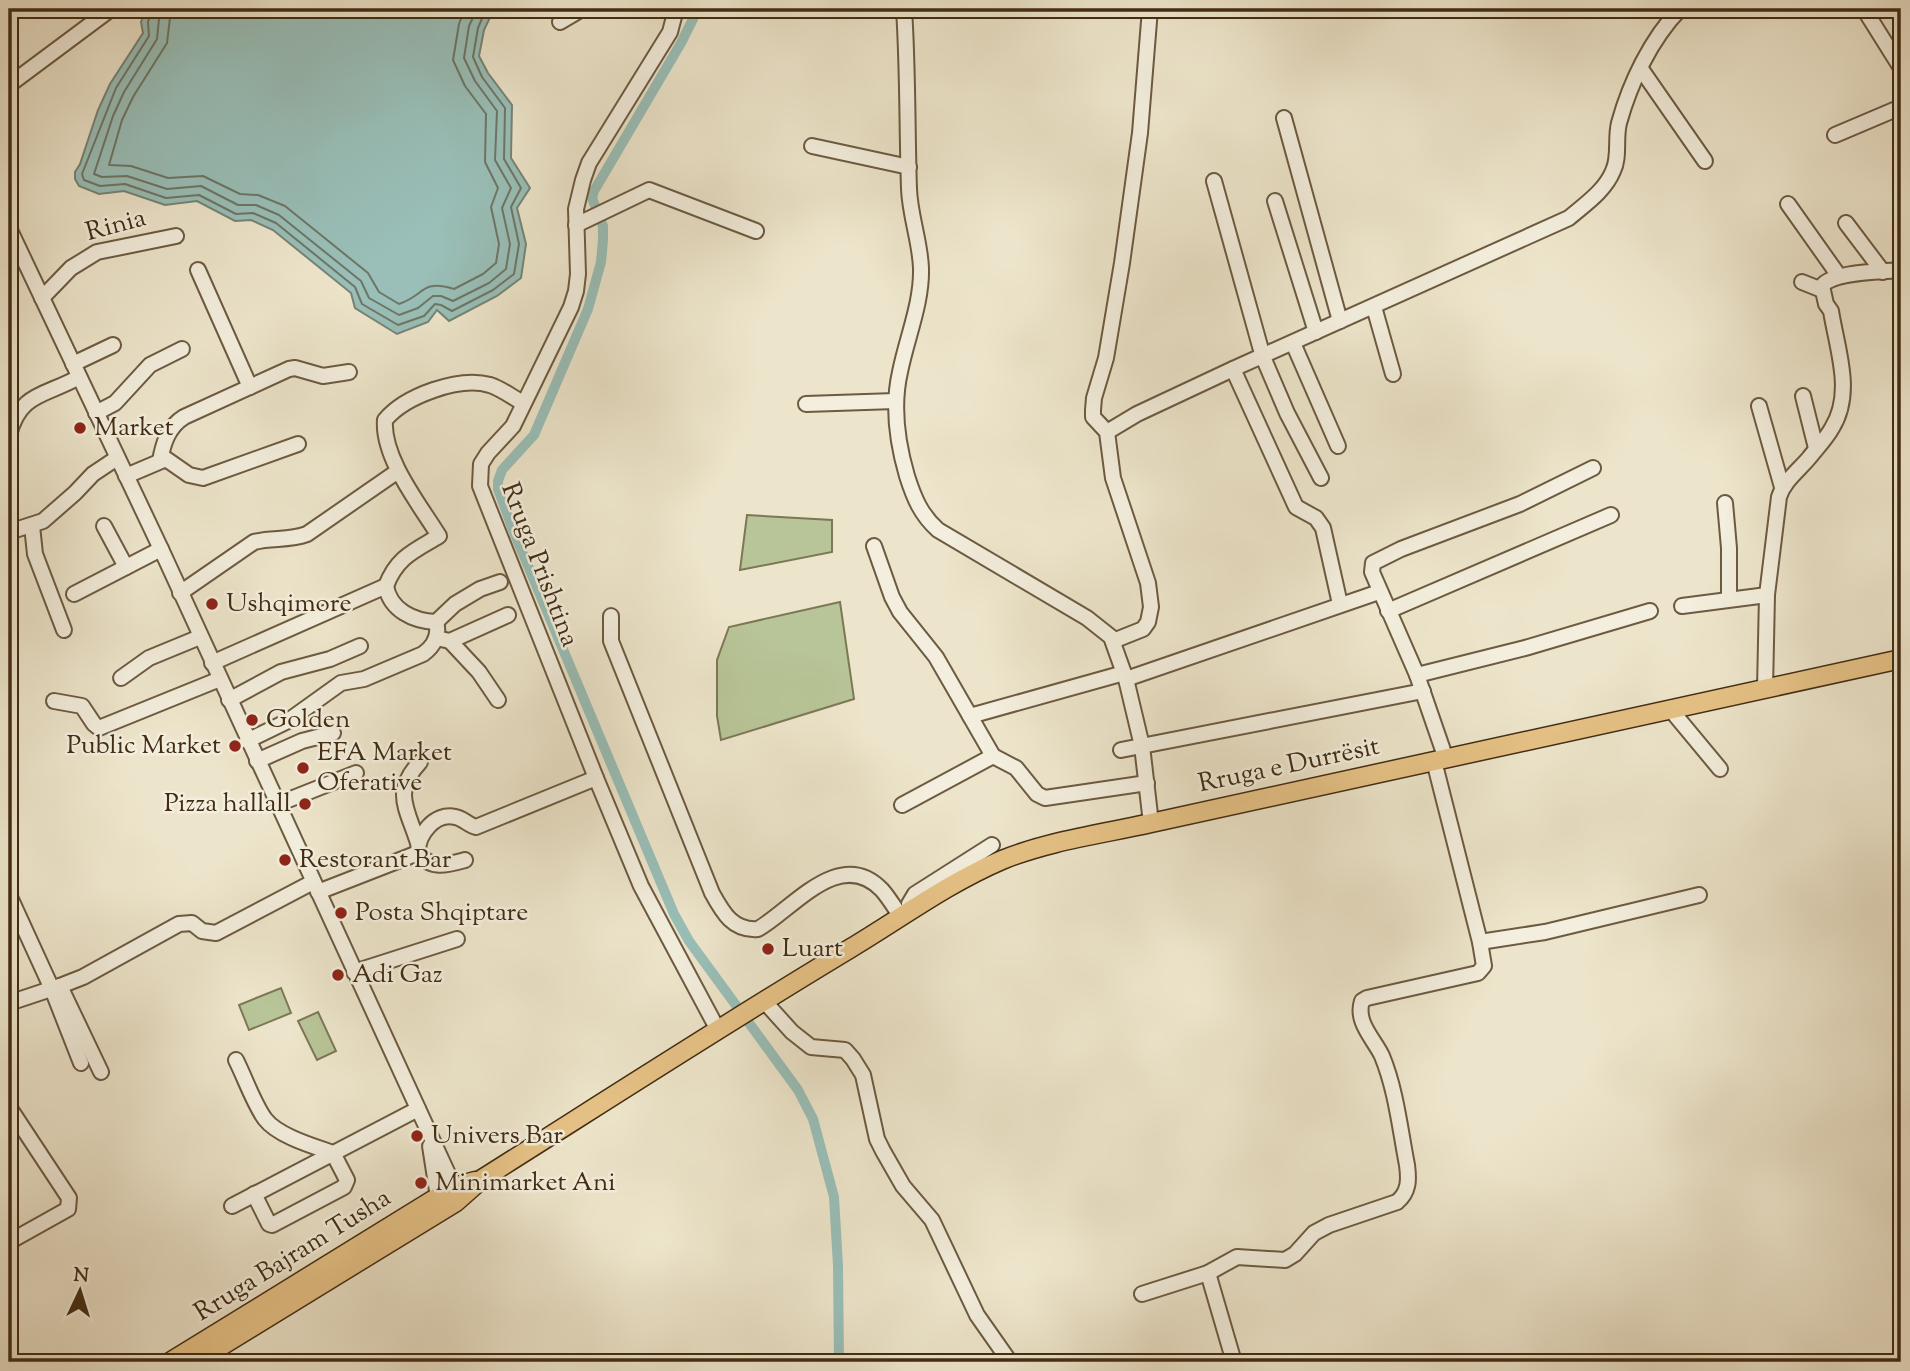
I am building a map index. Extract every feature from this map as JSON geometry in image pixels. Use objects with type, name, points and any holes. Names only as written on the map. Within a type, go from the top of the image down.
[{"type":"main road","name":"Rruga e Durrësit","points":[[722,1027],[940,891],[1003,860],[1028,851],[1901,659]]},
{"type":"main road","name":"Rruga Bajram Tusha","points":[[170,1362],[482,1179],[722,1027]]},
{"type":"main road","name":"Rruga Bajram Tusha","points":[[195,1362],[448,1199]]},
{"type":"street","points":[[9,85],[111,9]]},
{"type":"street","points":[[560,22],[582,9]]},
{"type":"street","name":"Rruga Prishtina","points":[[676,9],[670,32],[589,163],[578,196],[576,291],[571,307],[513,426],[481,464],[480,486],[641,886],[722,1027]]},
{"type":"street","points":[[904,9],[909,191],[919,249],[921,283],[895,401],[896,428],[912,493],[927,521],[958,543],[1108,633],[1125,676],[1142,746],[1151,823]]},
{"type":"street","points":[[1113,641],[1143,629],[1148,622],[1151,607],[1148,583],[1112,478],[1107,432],[1093,417],[1094,398],[1106,358],[1122,263],[1140,133],[1150,9]]},
{"type":"street","points":[[1107,432],[1137,414],[1233,369],[1569,219],[1602,188],[1614,171],[1619,124],[1631,89],[1656,38],[1680,9]]},
{"type":"street","points":[[1864,9],[1901,68]]},
{"type":"street","points":[[1641,69],[1705,161]]},
{"type":"street","points":[[1835,135],[1901,107]]},
{"type":"street","points":[[1284,118],[1340,321]]},
{"type":"street","points":[[812,146],[909,167]]},
{"type":"street","points":[[1214,181],[1263,357],[1287,413],[1321,478]]},
{"type":"street","points":[[576,225],[649,190],[757,231]]},
{"type":"street","points":[[1275,201],[1316,332]]},
{"type":"street","points":[[1788,204],[1839,276]]},
{"type":"street","points":[[1846,223],[1883,272]]},
{"type":"street","points":[[9,228],[127,476],[427,1127],[448,1199]]},
{"type":"street","name":"Rinia","points":[[42,298],[71,268],[97,252],[176,236]]},
{"type":"street","points":[[198,270],[250,387]]},
{"type":"street","points":[[1782,487],[1832,428],[1841,405],[1843,377],[1831,311],[1822,290],[1825,282],[1839,276],[1901,270]]},
{"type":"street","points":[[1802,282],[1822,290]]},
{"type":"street","points":[[1374,307],[1393,374]]},
{"type":"street","points":[[1293,343],[1338,446]]},
{"type":"street","points":[[9,435],[20,408],[113,345]]},
{"type":"street","points":[[96,413],[121,397],[150,365],[182,349]]},
{"type":"street","points":[[160,461],[163,444],[179,420],[289,369],[295,368],[323,376],[349,372]]},
{"type":"street","points":[[1233,369],[1296,507],[1316,518],[1323,528],[1340,604]]},
{"type":"street","points":[[436,622],[419,620],[398,609],[390,600],[386,586],[392,571],[404,556],[439,536],[398,471],[384,431],[385,420],[404,403],[454,385],[487,384],[523,403]]},
{"type":"street","points":[[1804,396],[1816,449]]},
{"type":"street","points":[[806,404],[895,401]]},
{"type":"street","points":[[1759,407],[1782,487],[1766,595],[1765,689]]},
{"type":"street","points":[[127,476],[166,459],[189,475],[203,478],[298,444]]},
{"type":"street","points":[[9,532],[32,526],[52,514],[93,474],[117,458]]},
{"type":"street","points":[[1142,1294],[1208,1273],[1237,1257],[1285,1260],[1295,1254],[1314,1233],[1329,1225],[1397,1202],[1404,1196],[1409,1178],[1391,1086],[1381,1055],[1366,1031],[1360,1008],[1362,1001],[1478,973],[1484,966],[1423,691],[1371,567],[1376,560],[1510,509],[1593,468]]},
{"type":"street","points":[[180,593],[254,542],[294,539],[307,534],[398,471]]},
{"type":"street","points":[[1725,503],[1729,548],[1729,599]]},
{"type":"street","points":[[1388,611],[1611,515]]},
{"type":"street","points":[[32,526],[35,554],[64,630]]},
{"type":"street","points":[[104,526],[126,567]]},
{"type":"street","points":[[874,546],[891,597],[936,657],[993,756],[1016,768],[1037,794],[1045,798],[1147,783]]},
{"type":"street","points":[[74,594],[161,550]]},
{"type":"street","points":[[436,622],[455,604],[500,582]]},
{"type":"street","points":[[212,663],[386,586]]},
{"type":"street","points":[[970,716],[1125,676],[1380,592]]},
{"type":"street","points":[[1682,606],[1766,595]]},
{"type":"street","points":[[1418,675],[1525,648],[1650,611]]},
{"type":"street","points":[[247,741],[288,721],[341,683],[364,679],[423,654],[443,640],[508,615]]},
{"type":"street","points":[[611,616],[611,642],[712,893],[732,922],[748,930],[758,929],[829,878],[847,875],[864,878],[880,888],[905,915],[915,894],[992,845]]},
{"type":"street","points":[[436,622],[443,640],[479,672],[498,700]]},
{"type":"street","points":[[121,678],[149,658],[200,637]]},
{"type":"street","points":[[229,700],[281,672],[330,659],[360,646]]},
{"type":"street","points":[[54,701],[82,706],[99,728],[220,680]]},
{"type":"street","points":[[1121,750],[1423,691]]},
{"type":"street","points":[[1671,710],[1720,769]]},
{"type":"street","points":[[257,761],[302,741],[333,733]]},
{"type":"street","points":[[902,805],[993,756]]},
{"type":"street","points":[[420,762],[409,774],[404,786],[404,797],[423,859],[439,866],[465,860]]},
{"type":"street","points":[[278,804],[356,773]]},
{"type":"street","points":[[9,1003],[56,988],[179,924],[192,923],[202,931],[216,933],[316,887],[418,848],[425,830],[442,818],[455,817],[476,827],[596,778]]},
{"type":"street","points":[[9,895],[101,1072]]},
{"type":"street","points":[[1480,943],[1545,932],[1699,895]]},
{"type":"street","points":[[354,972],[457,939]]},
{"type":"street","points":[[56,988],[81,1063]]},
{"type":"street","points":[[762,1002],[811,1047],[845,1050],[853,1059],[863,1075],[877,1139],[883,1151],[904,1186],[932,1220],[977,1315],[1010,1362]]},
{"type":"street","points":[[236,1060],[265,1119],[305,1143],[333,1153],[347,1180],[346,1185],[275,1224],[269,1223],[254,1194]]},
{"type":"street","points":[[9,1107],[69,1198],[68,1209],[9,1242]]},
{"type":"street","points":[[232,1206],[418,1109]]},
{"type":"street","points":[[1208,1273],[1234,1362]]},
{"type":"green space","points":[[747,515],[832,520],[832,552],[740,570]]},
{"type":"green space","points":[[840,602],[854,699],[721,740],[717,716],[717,660],[729,627]]},
{"type":"green space","points":[[281,988],[291,1013],[249,1030],[239,1005]]},
{"type":"green space","points":[[318,1012],[336,1051],[317,1060],[298,1021]]},
{"type":"water","points":[[146,9],[494,9],[484,30],[479,56],[512,105],[511,158],[530,188],[517,208],[526,244],[521,278],[497,296],[449,321],[437,310],[428,322],[397,334],[355,308],[351,293],[273,230],[251,220],[235,221],[197,201],[165,205],[124,191],[99,194],[79,186],[75,172],[98,110],[110,84],[143,33],[141,22]]},
{"type":"waterway","points":[[698,9],[681,43],[594,191],[592,198],[603,226],[603,240],[601,262],[588,309],[534,435],[502,470],[498,489],[674,914],[689,941],[798,1090],[813,1119],[834,1197],[839,1362]]},
{"type":"place","name":"Market","points":[[80,428]]},
{"type":"place","name":"Ushqimore","points":[[212,604]]},
{"type":"place","name":"Golden","points":[[252,720]]},
{"type":"place","name":"Public Market","points":[[235,746]]},
{"type":"place","name":"EFA Market Oferative","points":[[303,768]]},
{"type":"place","name":"Pizza hallall","points":[[305,804]]},
{"type":"place","name":"Restorant Bar","points":[[285,860]]},
{"type":"place","name":"Posta Shqiptare","points":[[341,913]]},
{"type":"place","name":"Luart","points":[[768,949]]},
{"type":"place","name":"Adi Gaz","points":[[338,975]]},
{"type":"place","name":"Univers Bar","points":[[417,1136]]},
{"type":"place","name":"Minimarket Ani","points":[[421,1183]]}]
